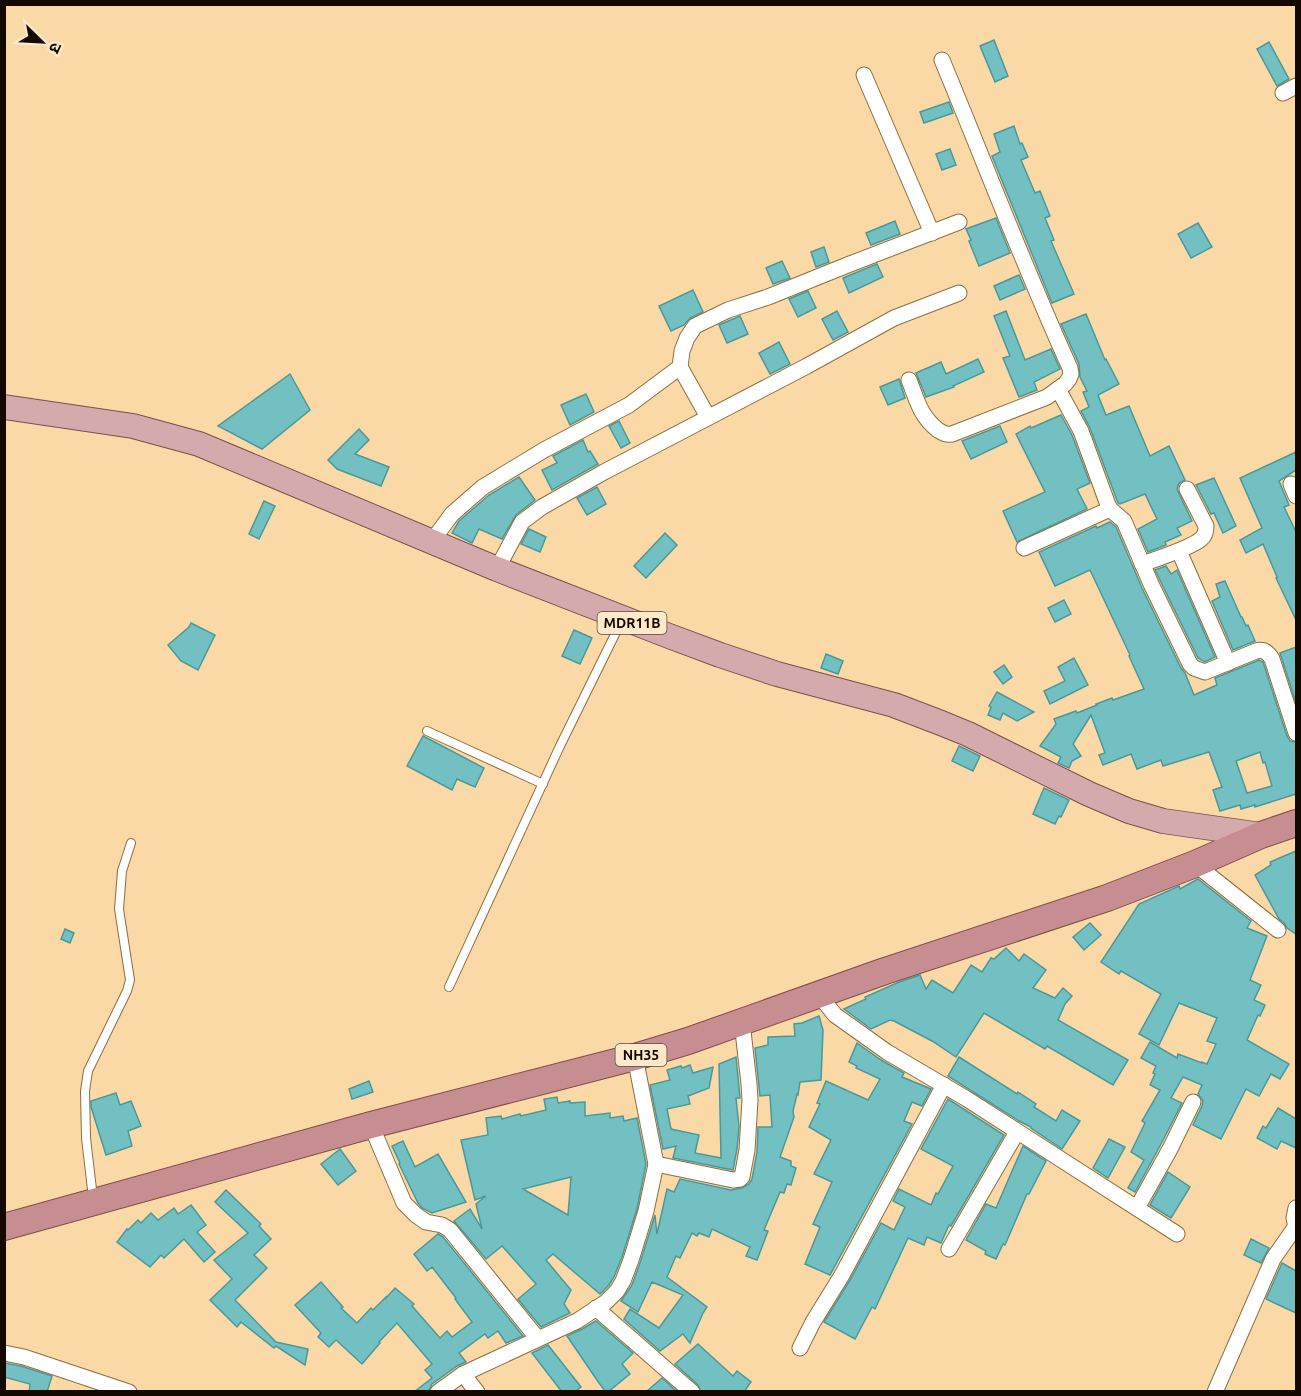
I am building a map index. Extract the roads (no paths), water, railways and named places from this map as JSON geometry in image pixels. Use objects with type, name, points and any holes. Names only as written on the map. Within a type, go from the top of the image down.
[{"type":"highway","name":"NH35","points":[[6,1229],[371,1125],[635,1057],[688,1041],[885,971],[1107,898],[1296,823]]},
{"type":"main road","name":"MDR11B","points":[[4,407],[133,426],[199,444],[622,619],[748,665],[894,705],[968,734],[1089,794],[1129,811],[1172,823],[1261,835]]},
{"type":"street","points":[[909,380],[922,414],[928,422],[946,435],[1047,397],[1069,379],[1071,374],[942,60]]},
{"type":"street","points":[[864,75],[932,232]]},
{"type":"street","points":[[708,417],[680,367],[682,351],[695,326],[728,310],[768,297],[959,222]]},
{"type":"street","points":[[497,569],[522,522],[529,516],[604,472],[894,318],[959,294]]},
{"type":"street","points":[[432,541],[452,514],[483,487],[544,450],[629,405],[680,367]]},
{"type":"street","points":[[1058,389],[1081,431],[1110,510],[1124,521],[1190,664],[1205,672],[1260,650],[1269,654],[1296,734]]},
{"type":"street","points":[[1142,564],[1179,551],[1200,540],[1205,533],[1206,526],[1187,489]]},
{"type":"street","points":[[1024,548],[1110,510]]},
{"type":"street","points":[[1179,551],[1228,663]]},
{"type":"street","points":[[1195,864],[1278,930]]},
{"type":"street","points":[[819,995],[835,1015],[887,1052],[944,1085],[1177,1234]]},
{"type":"street","points":[[656,1164],[733,1180],[740,1179],[742,1176],[747,1149],[750,1100],[742,1022]]},
{"type":"street","points":[[438,1392],[463,1374],[578,1321],[606,1302],[623,1281],[646,1210],[656,1164],[635,1057]]},
{"type":"street","points":[[800,1348],[944,1085]]},
{"type":"street","points":[[1137,1208],[1170,1149],[1192,1102]]},
{"type":"street","points":[[371,1125],[404,1203],[426,1222],[442,1225],[450,1230],[538,1339]]},
{"type":"street","points":[[949,1249],[1017,1132]]},
{"type":"street","points":[[1215,1392],[1273,1259],[1296,1226],[1294,1218],[1296,1208]]},
{"type":"street","points":[[596,1308],[692,1392]]},
{"type":"street","points":[[4,1353],[24,1357],[129,1392]]},
{"type":"street","points":[[463,1374],[477,1392]]},
{"type":"lane","points":[[449,987],[622,619]]},
{"type":"lane","points":[[426,731],[543,784]]},
{"type":"lane","points":[[94,1203],[86,1138],[84,1091],[88,1071],[127,991],[130,980],[119,909],[122,871],[131,843]]}]
